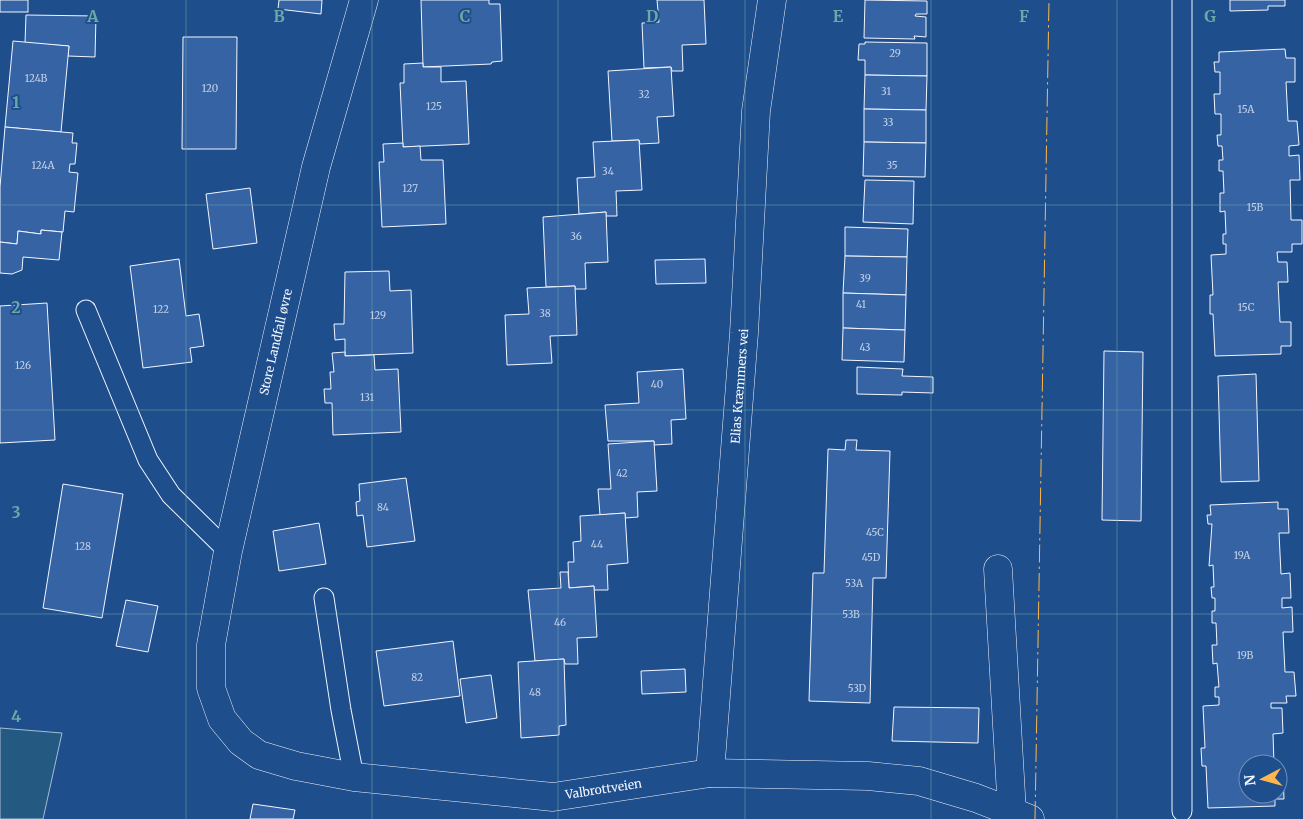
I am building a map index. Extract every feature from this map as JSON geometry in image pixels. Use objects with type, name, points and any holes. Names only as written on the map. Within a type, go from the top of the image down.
[{"type":"street","name":"Store Landfall øvre","points":[[211,688],[211,645],[228,551],[316,167],[364,0]]},
{"type":"street","name":"Elias Kræmmers vei","points":[[710,773],[744,333],[756,111],[772,0]]},
{"type":"street","points":[[998,569],[1021,815]]},
{"type":"street","name":"Valbrottveien","points":[[211,688],[222,719],[241,742],[258,755],[296,766],[354,777],[552,797],[710,773],[868,776],[919,780],[1021,815]]},
{"type":"lane","points":[[1182,0],[1182,810]]},
{"type":"lane","points":[[86,310],[148,460],[171,495],[228,551]]},
{"type":"lane","points":[[324,598],[341,710],[354,777]]},
{"type":"shaded area","points":[[0,728],[62,733],[43,819],[0,819]]},
{"type":"building","points":[[0,0],[28,0],[28,12],[0,12]]},
{"type":"building","points":[[279,0],[322,0],[321,14],[278,9]]},
{"type":"building","points":[[421,0],[489,0],[489,4],[500,4],[502,61],[492,62],[491,64],[423,67]]},
{"type":"building","points":[[657,0],[704,0],[706,44],[682,45],[683,71],[672,71],[671,67],[644,68],[642,23],[659,22]]},
{"type":"building","points":[[865,0],[927,1],[927,14],[916,14],[915,16],[926,17],[926,37],[914,36],[915,39],[864,38]]},
{"type":"building","points":[[1230,0],[1285,0],[1285,6],[1268,6],[1268,10],[1230,11]]},
{"type":"building","points":[[26,15],[96,16],[95,57],[68,56],[69,46],[25,43]]},
{"type":"building","points":[[183,37],[237,37],[236,149],[182,149]]},
{"type":"building","points":[[13,41],[69,46],[61,132],[5,127]]},
{"type":"building","points":[[865,42],[927,43],[927,76],[865,75],[865,60],[858,60],[859,44],[865,44]]},
{"type":"building","points":[[1285,49],[1286,58],[1295,58],[1295,82],[1286,82],[1288,121],[1297,121],[1299,145],[1289,146],[1289,156],[1299,155],[1300,180],[1290,180],[1291,220],[1302,220],[1302,244],[1292,244],[1292,252],[1277,252],[1278,262],[1287,262],[1288,282],[1278,282],[1280,322],[1291,322],[1291,346],[1281,346],[1281,354],[1215,356],[1213,314],[1210,314],[1210,295],[1213,295],[1211,255],[1226,254],[1223,234],[1226,234],[1225,211],[1220,212],[1220,193],[1224,193],[1223,171],[1219,171],[1219,160],[1223,160],[1222,146],[1218,146],[1217,135],[1221,135],[1221,114],[1215,114],[1214,94],[1220,94],[1220,72],[1215,72],[1214,62],[1219,62],[1219,52]]},
{"type":"building","points":[[423,63],[423,67],[441,67],[441,82],[466,81],[469,144],[403,147],[400,83],[404,83],[404,64]]},
{"type":"building","points":[[671,67],[674,116],[657,117],[659,143],[640,144],[639,140],[612,141],[608,71]]},
{"type":"building","points":[[865,75],[927,76],[926,110],[864,109]]},
{"type":"building","points":[[864,109],[926,110],[926,143],[864,142]]},
{"type":"building","points":[[5,127],[73,133],[72,143],[77,143],[75,164],[70,164],[69,172],[78,173],[74,212],[65,211],[63,232],[41,230],[41,234],[18,231],[17,244],[0,242],[0,187]]},
{"type":"building","points":[[639,140],[642,190],[616,191],[617,216],[606,216],[606,212],[579,214],[577,178],[595,177],[593,142]]},
{"type":"building","points":[[864,142],[926,143],[925,177],[863,176]]},
{"type":"building","points":[[403,143],[403,147],[420,146],[421,160],[443,160],[446,224],[382,227],[379,162],[384,162],[383,144]]},
{"type":"building","points":[[865,180],[914,181],[913,224],[863,222]]},
{"type":"building","points":[[250,188],[257,243],[213,249],[206,194]]},
{"type":"building","points":[[606,212],[608,262],[585,263],[586,289],[575,289],[575,286],[546,287],[543,217]]},
{"type":"building","points":[[845,227],[908,229],[907,257],[845,256]]},
{"type":"building","points":[[41,230],[62,232],[59,260],[23,257],[22,270],[12,274],[0,273],[0,242],[17,244],[18,231],[41,234]]},
{"type":"building","points":[[845,256],[907,257],[906,295],[843,293]]},
{"type":"building","points":[[179,259],[186,316],[199,314],[204,346],[190,348],[192,362],[143,368],[130,266]]},
{"type":"building","points":[[705,259],[706,283],[656,284],[655,260]]},
{"type":"building","points":[[389,271],[390,291],[411,290],[413,353],[345,356],[345,339],[335,340],[334,324],[344,324],[345,272]]},
{"type":"building","points":[[575,286],[577,335],[550,336],[552,363],[507,365],[505,315],[529,314],[527,288]]},
{"type":"building","points":[[843,293],[906,295],[905,330],[843,328]]},
{"type":"building","points":[[47,303],[55,440],[0,443],[0,306]]},
{"type":"building","points":[[843,328],[905,330],[904,362],[842,360]]},
{"type":"building","points":[[1104,351],[1143,352],[1141,521],[1102,520]]},
{"type":"building","points":[[345,352],[345,356],[374,355],[375,370],[398,369],[401,432],[333,435],[332,403],[325,403],[324,389],[331,389],[330,372],[334,372],[332,353]]},
{"type":"building","points":[[857,367],[903,369],[902,376],[933,377],[933,393],[902,392],[902,395],[857,394]]},
{"type":"building","points":[[683,369],[686,419],[671,420],[672,444],[654,445],[654,441],[608,441],[605,405],[639,403],[637,372]]},
{"type":"building","points":[[1256,374],[1259,481],[1221,482],[1218,376]]},
{"type":"building","points":[[846,440],[857,440],[856,450],[890,451],[886,578],[873,578],[870,703],[809,701],[813,573],[824,573],[828,449],[845,450]]},
{"type":"building","points":[[654,441],[657,491],[637,492],[638,517],[625,518],[625,513],[600,515],[598,489],[611,489],[608,444]]},
{"type":"building","points":[[406,478],[415,541],[367,547],[363,515],[357,516],[356,502],[360,501],[359,484]]},
{"type":"building","points":[[63,484],[123,494],[102,618],[43,608]]},
{"type":"building","points":[[1278,502],[1278,509],[1288,509],[1289,533],[1279,533],[1281,574],[1290,573],[1291,598],[1282,598],[1282,608],[1292,607],[1293,632],[1283,632],[1285,672],[1294,672],[1296,696],[1286,696],[1287,703],[1271,703],[1271,708],[1282,708],[1283,733],[1273,734],[1274,754],[1238,754],[1238,804],[1275,804],[1275,806],[1208,808],[1206,766],[1202,766],[1201,748],[1205,748],[1203,706],[1219,705],[1219,697],[1215,697],[1215,687],[1219,687],[1217,663],[1213,664],[1212,645],[1217,645],[1216,623],[1212,623],[1212,611],[1215,611],[1215,598],[1212,598],[1211,587],[1214,587],[1213,565],[1209,566],[1212,524],[1208,524],[1207,515],[1211,515],[1210,505]]},
{"type":"building","points":[[625,513],[628,563],[607,565],[608,590],[594,590],[594,586],[569,588],[568,562],[574,562],[573,542],[581,541],[580,516]]},
{"type":"building","points":[[319,523],[326,564],[279,571],[273,531]]},
{"type":"building","points":[[560,572],[568,572],[569,588],[594,586],[597,637],[577,638],[578,664],[565,664],[564,659],[535,661],[528,590],[561,588]]},
{"type":"building","points":[[126,600],[158,606],[148,652],[116,646]]},
{"type":"building","points":[[453,641],[460,696],[384,706],[376,651]]},
{"type":"building","points":[[564,659],[566,725],[559,726],[559,735],[521,738],[518,662]]},
{"type":"building","points":[[685,669],[686,692],[642,694],[641,671]]},
{"type":"building","points":[[491,675],[497,718],[466,723],[460,679]]},
{"type":"building","points":[[894,707],[979,708],[978,743],[892,741]]},
{"type":"building","points":[[253,804],[295,810],[293,819],[250,819]]},
{"type":"power","points":[[1035,819],[1049,0]]}]
